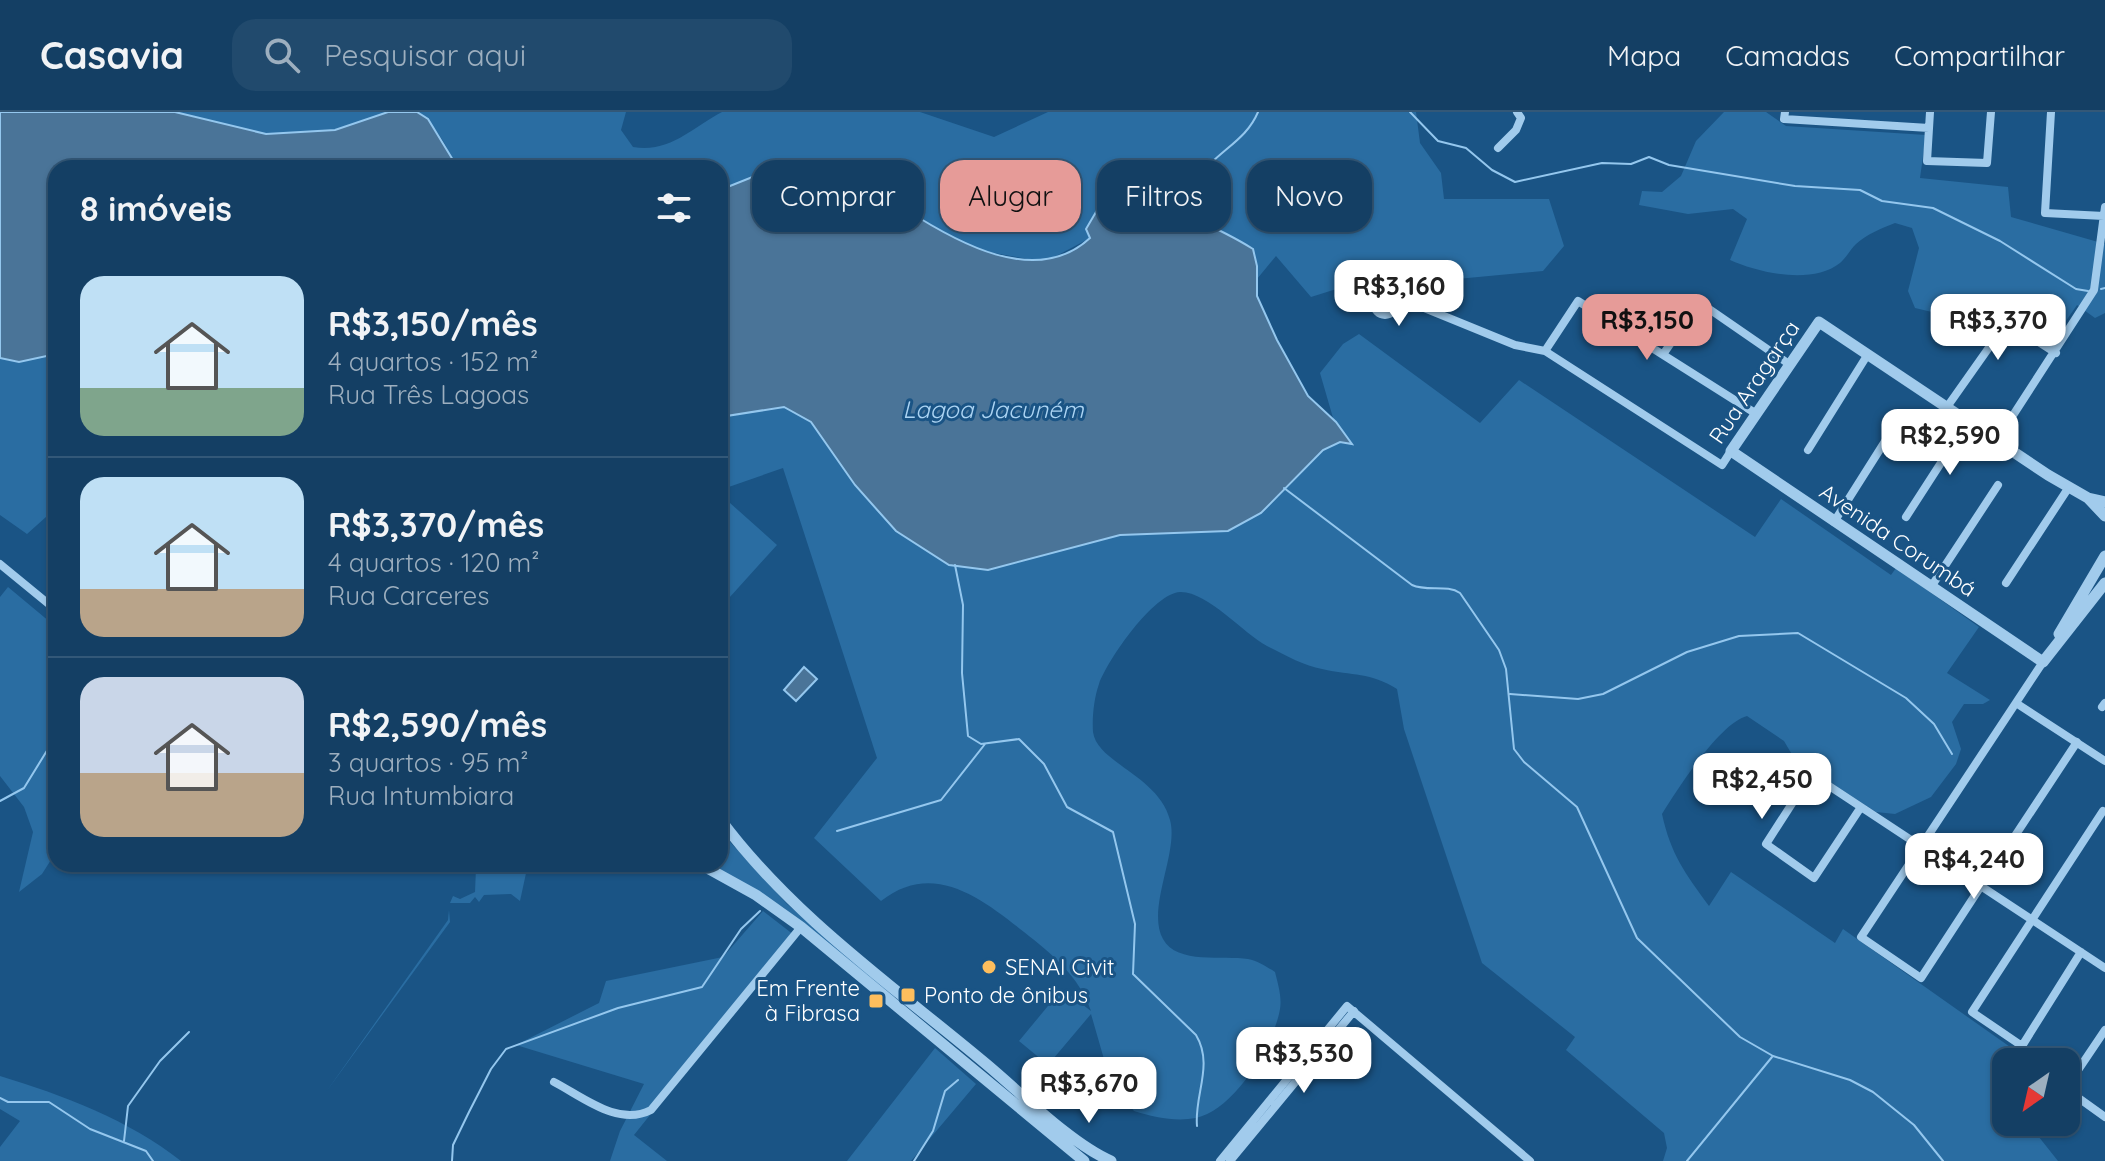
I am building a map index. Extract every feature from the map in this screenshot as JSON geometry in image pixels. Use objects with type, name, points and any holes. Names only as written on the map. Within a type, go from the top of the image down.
[{"type":"street","points":[[1498,148],[1520,125],[1517,112]]},
{"type":"street","points":[[1930,112],[1927,161],[1987,163],[1991,112]]},
{"type":"street","points":[[2051,112],[2045,213],[2104,216]]},
{"type":"street","points":[[1785,115],[1929,128]]},
{"type":"street","points":[[1997,440],[2094,290],[2105,207]]},
{"type":"street","points":[[1396,302],[1412,303],[1515,345],[1545,351],[1578,301],[1755,413]]},
{"type":"street","points":[[1664,353],[1699,302],[1789,364]]},
{"type":"street","name":"Rua Aragarça","points":[[1545,351],[1722,465],[1819,322],[1868,354]]},
{"type":"street","points":[[1947,407],[2007,322],[2056,353]]},
{"type":"street","points":[[1808,450],[1868,354],[2088,498],[2105,516]]},
{"type":"street","points":[[1906,517],[1968,421]]},
{"type":"street","points":[[1834,522],[1896,424]]},
{"type":"street","name":"Avenida Corumbá","points":[[1731,451],[2043,662]]},
{"type":"street","points":[[1931,587],[1998,485]]},
{"type":"street","points":[[2006,583],[2069,487]]},
{"type":"street","points":[[2088,498],[2105,502]]},
{"type":"street","points":[[1981,886],[1921,978],[1861,937],[2056,642],[2082,590],[2105,556]]},
{"type":"street","points":[[0,564],[48,603]]},
{"type":"street","points":[[2056,642],[2090,607],[2105,583]]},
{"type":"street","points":[[2016,703],[2105,761]]},
{"type":"street","points":[[2005,851],[2077,742]]},
{"type":"street","points":[[1861,807],[1814,878],[1766,844],[1811,774],[2105,968]]},
{"type":"street","points":[[2081,952],[2022,1046],[1972,1012],[2103,811]]},
{"type":"street","points":[[728,829],[760,869],[812,920],[1051,1118],[1111,1161]]},
{"type":"street","points":[[714,872],[756,895],[801,927],[1084,1161]]},
{"type":"street","points":[[554,1082],[622,1117],[638,1117],[651,1110],[801,927]]},
{"type":"street","points":[[1220,1161],[1350,1009]]},
{"type":"street","points":[[1230,1161],[1350,1009]]},
{"type":"street","points":[[1350,1009],[1530,1161]]},
{"type":"street","points":[[2080,1068],[2105,1030]]},
{"type":"street","points":[[2080,1100],[2105,1117]]},
{"type":"shaded area","points":[[175,112],[388,112],[335,130],[265,134]]},
{"type":"shaded area","points":[[417,112],[626,112],[621,130],[633,147],[646,148],[670,143],[722,112],[920,112],[994,137],[1048,112],[1416,112],[1420,143],[1441,173],[1444,199],[1549,199],[1564,246],[1543,271],[1457,279],[1427,271],[1394,271],[1311,297],[1276,256],[1257,279],[1257,266],[1216,232],[1231,232],[1231,160],[1097,160],[1097,232],[1106,232],[1045,262],[971,249],[943,232],[1081,232],[1081,160],[940,160],[940,230],[924,220],[924,160],[752,160],[752,177],[728,187],[728,160],[452,160],[440,137]]},
{"type":"shaded area","points":[[1724,112],[1766,112],[1786,126],[1926,135],[1920,178],[2008,187],[2011,217],[2105,244],[2105,313],[2095,318],[2077,305],[2050,344],[1983,304],[1953,317],[1915,308],[1908,291],[1919,248],[1912,228],[1895,223],[1860,240],[1840,263],[1815,274],[1785,275],[1730,260],[1747,219],[1733,209],[1688,214],[1639,205],[1642,191],[1662,192],[1681,176],[1696,141]]},
{"type":"shaded area","points":[[1359,334],[1480,423],[1519,380],[1755,537],[1781,499],[1891,575],[1896,568],[1979,627],[1947,673],[1990,700],[1983,704],[1964,704],[1952,722],[1961,749],[1956,764],[1931,797],[1895,814],[1876,812],[1794,758],[1784,741],[1747,716],[1736,721],[1712,743],[1662,814],[1680,863],[1709,906],[1731,872],[1835,943],[1843,929],[2012,1048],[1992,1048],[1992,1136],[2038,1136],[2058,1161],[1663,1161],[1667,1148],[1664,1133],[1566,1050],[1575,1037],[1482,963],[1404,729],[1397,689],[1370,677],[1315,667],[1294,659],[1257,640],[1213,605],[1191,594],[1180,592],[1169,595],[1145,615],[1122,644],[1099,684],[1093,732],[1105,752],[1153,792],[1170,820],[1172,833],[1158,912],[1163,939],[1179,953],[1248,959],[1275,972],[1280,1004],[1270,1040],[1250,1074],[1224,1103],[1196,1118],[1157,1117],[1134,1111],[1110,1080],[1091,1014],[1048,1065],[1019,1041],[1062,989],[1091,1011],[1072,976],[1054,957],[991,907],[956,888],[919,884],[900,889],[881,901],[814,838],[877,758],[783,468],[728,487],[728,416],[785,407],[811,422],[855,485],[896,531],[949,565],[988,570],[1120,535],[1228,531],[1278,497],[1323,450],[1340,442],[1320,373],[1343,344]]},
{"type":"shaded area","points":[[48,356],[48,515],[27,534],[0,515],[0,358],[19,362]]},
{"type":"shaded area","points":[[728,501],[777,545],[728,599]]},
{"type":"shaded area","points":[[8,587],[48,620],[48,865],[42,874],[19,892],[33,832],[24,807],[0,776],[0,597]]},
{"type":"shaded area","points":[[728,840],[787,904],[896,995],[894,997],[784,908],[723,872],[728,872]]},
{"type":"shaded area","points":[[476,872],[526,872],[520,901],[511,894],[484,895],[479,902],[475,897],[470,903],[450,903],[453,896],[460,899],[475,892]]},
{"type":"shaded area","points":[[449,910],[450,922],[326,1092],[448,920]]},
{"type":"shaded area","points":[[763,911],[794,935],[634,1135],[667,1161],[610,1161],[620,1131],[644,1084],[516,1045],[599,1003],[606,981],[723,957]]},
{"type":"shaded area","points":[[935,1048],[976,1084],[911,1161],[847,1161]]},
{"type":"shaded area","points":[[0,1076],[95,1110],[140,1133],[181,1161],[0,1161],[0,1147],[20,1121],[0,1109]]},
{"type":"water","points":[[0,112],[175,112],[266,134],[335,130],[388,112],[417,112],[428,119],[453,160],[48,160],[48,356],[19,362],[0,358]]},
{"type":"water","name":"Lagoa Jacuném","points":[[752,177],[752,232],[924,232],[924,220],[940,232],[996,255],[1045,259],[1069,252],[1090,238],[1086,229],[1097,210],[1097,232],[1221,232],[1253,249],[1257,266],[1257,296],[1277,340],[1308,396],[1336,422],[1352,444],[1340,442],[1323,450],[1261,513],[1228,531],[1120,535],[988,570],[949,565],[896,531],[855,485],[811,422],[784,407],[728,416],[728,187]]},
{"type":"water","points":[[804,667],[817,679],[796,701],[784,690]]},
{"type":"waterway","points":[[1214,160],[1243,134],[1258,112]]},
{"type":"waterway","points":[[1410,112],[1438,141],[1466,148],[1492,170],[1515,182],[1602,163],[1631,164],[1649,157],[1669,165],[1795,186],[1860,190],[1882,201],[1933,208],[2000,241],[2076,289],[2088,291]]},
{"type":"waterway","points":[[2101,289],[2105,288]]},
{"type":"waterway","name":"Lagoa Jacuném","points":[[1284,488],[1412,585],[1460,593],[1499,650],[1506,669],[1514,749],[1524,762],[1577,807],[1637,938],[1740,1037],[1773,1056],[1850,1080],[1873,1092],[1914,1125],[1943,1161]]},
{"type":"waterway","points":[[955,565],[963,605],[962,673],[968,736],[981,744],[1019,739],[1044,764],[1067,807],[1113,832],[1135,924],[1133,974],[1196,1035],[1201,1046],[1203,1069],[1197,1126]]},
{"type":"waterway","points":[[1510,694],[1578,699],[1603,694],[1687,652],[1739,636],[1798,633],[1906,698],[1934,724],[1952,754]]},
{"type":"waterway","points":[[837,831],[941,800],[985,744]]},
{"type":"waterway","points":[[0,801],[24,788],[48,749]]},
{"type":"waterway","points":[[452,1161],[453,1145],[491,1069],[506,1049],[618,1008],[702,987],[741,929],[760,911]]},
{"type":"waterway","points":[[124,1141],[128,1106],[160,1061],[189,1032]]},
{"type":"waterway","points":[[1687,1161],[1772,1057]]},
{"type":"waterway","points":[[914,1161],[933,1131],[945,1091],[958,1080]]},
{"type":"waterway","points":[[0,1098],[8,1102],[49,1102],[90,1129],[146,1151],[153,1161]]},
{"type":"place","name":"SENAI Civit","points":[[989,967]]},
{"type":"place","name":"Ponto de ônibus","points":[[908,995]]},
{"type":"place","name":"Em Frente à Fibrasa","points":[[876,1001]]}]
